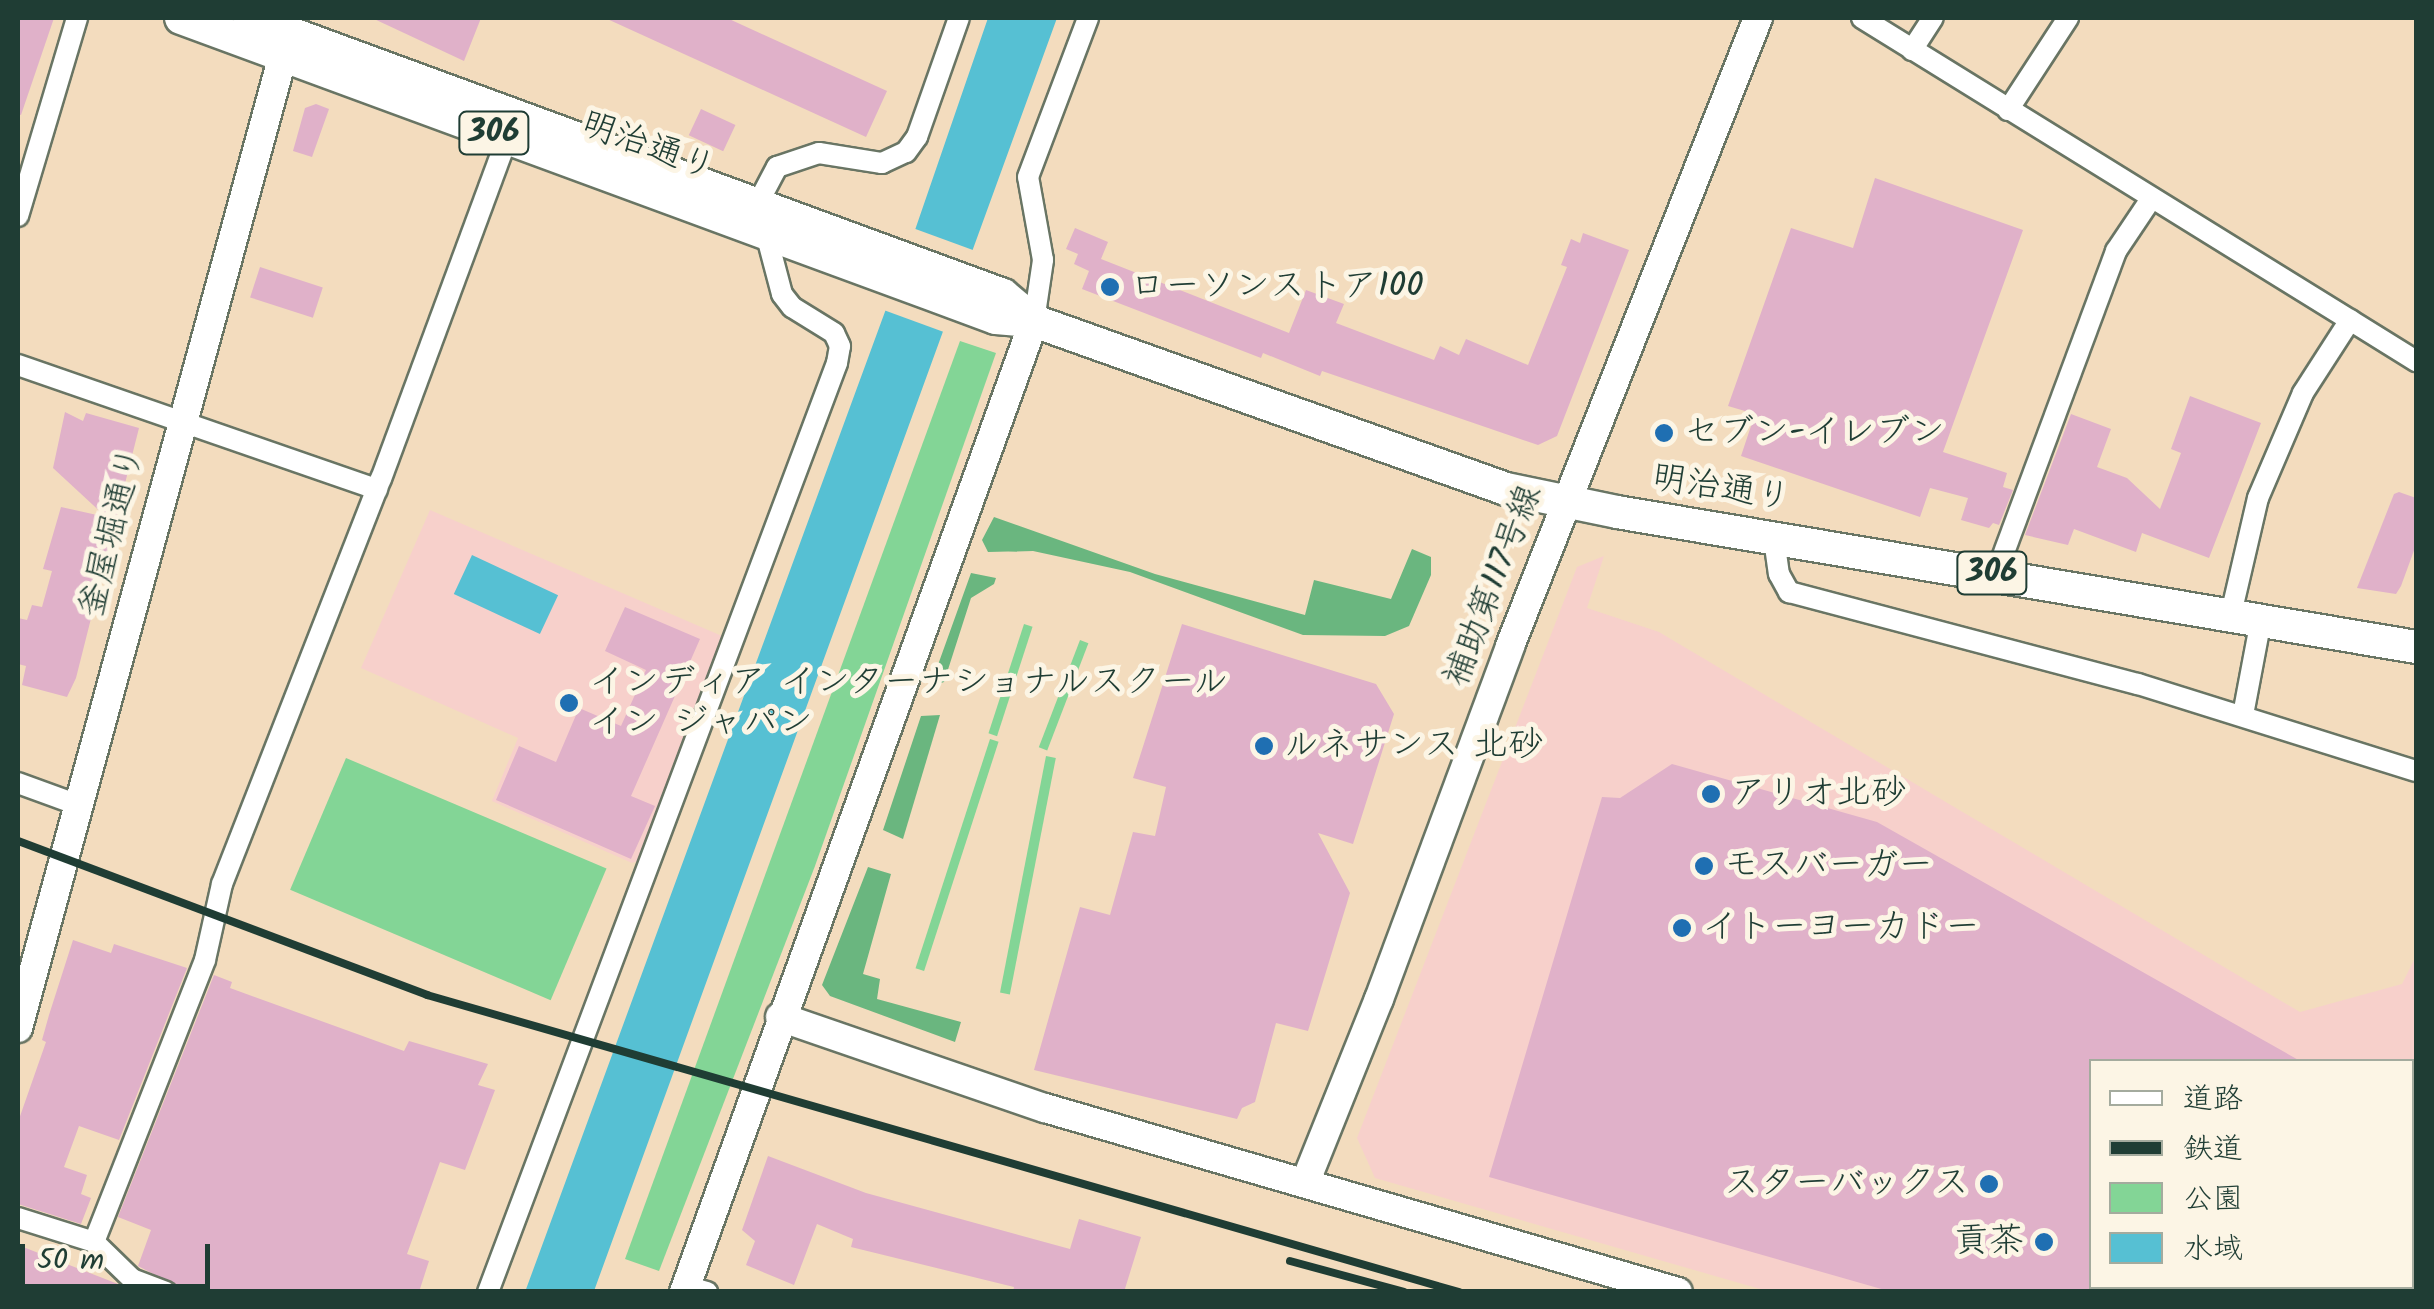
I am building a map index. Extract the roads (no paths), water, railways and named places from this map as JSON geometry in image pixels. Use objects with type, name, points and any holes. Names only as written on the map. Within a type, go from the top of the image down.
[{"type":"main road","name":"明治通り","points":[[181,18],[507,138],[762,218]]},
{"type":"main road","name":"明治通り","points":[[260,20],[762,218],[1439,469],[1566,503],[2416,647]]},
{"type":"street","points":[[18,216],[77,18]]},
{"type":"street","points":[[488,1292],[837,362],[840,346],[834,334],[792,307],[782,294],[762,218],[778,166],[820,152],[882,163],[906,152],[917,137],[960,18]]},
{"type":"street","points":[[692,1290],[780,1017],[1034,321],[1044,260],[1028,177],[1088,18]]},
{"type":"street","name":"補助第117号線","points":[[1305,1183],[1566,503],[1758,18]]},
{"type":"street","points":[[1862,18],[2416,361]]},
{"type":"street","points":[[1912,50],[1933,18]]},
{"type":"street","points":[[2008,110],[2068,18]]},
{"type":"street","points":[[260,20],[283,55]]},
{"type":"street","name":"釜屋堀通り","points":[[18,1028],[283,55]]},
{"type":"street","points":[[94,1242],[204,960],[222,884],[377,489],[507,138]]},
{"type":"street","points":[[1996,574],[2116,251],[2151,199]]},
{"type":"street","points":[[2242,715],[2246,617],[2258,498],[2303,393],[2350,320]]},
{"type":"street","points":[[18,365],[377,489]]},
{"type":"street","points":[[1774,539],[1779,574],[1789,592],[2242,715],[2416,771]]},
{"type":"street","points":[[18,783],[81,806]]},
{"type":"street","points":[[780,1017],[1045,1108],[1678,1292]]},
{"type":"street","points":[[18,1218],[94,1242],[132,1279],[166,1292]]},
{"type":"water","points":[[988,18],[1057,18],[594,1291],[525,1292],[915,230]]},
{"type":"water","points":[[472,555],[558,595],[540,634],[454,594]]},
{"type":"railway","points":[[18,841],[427,995],[1459,1292]]},
{"type":"railway","points":[[1290,1261],[1404,1292]]},
{"type":"place","name":"ローソンストア100","points":[[1110,287]]},
{"type":"place","name":"セブン-イレブン","points":[[1664,433]]},
{"type":"place","name":"インディア インターナショナルスクール イン ジャパン","points":[[569,703]]},
{"type":"place","name":"ルネサンス 北砂","points":[[1264,746]]},
{"type":"place","name":"アリオ北砂","points":[[1711,794]]},
{"type":"place","name":"モスバーガー","points":[[1704,866]]},
{"type":"place","name":"イトーヨーカドー","points":[[1682,928]]},
{"type":"place","name":"スターバックス","points":[[1989,1184]]},
{"type":"place","name":"貢茶","points":[[2044,1242]]}]
